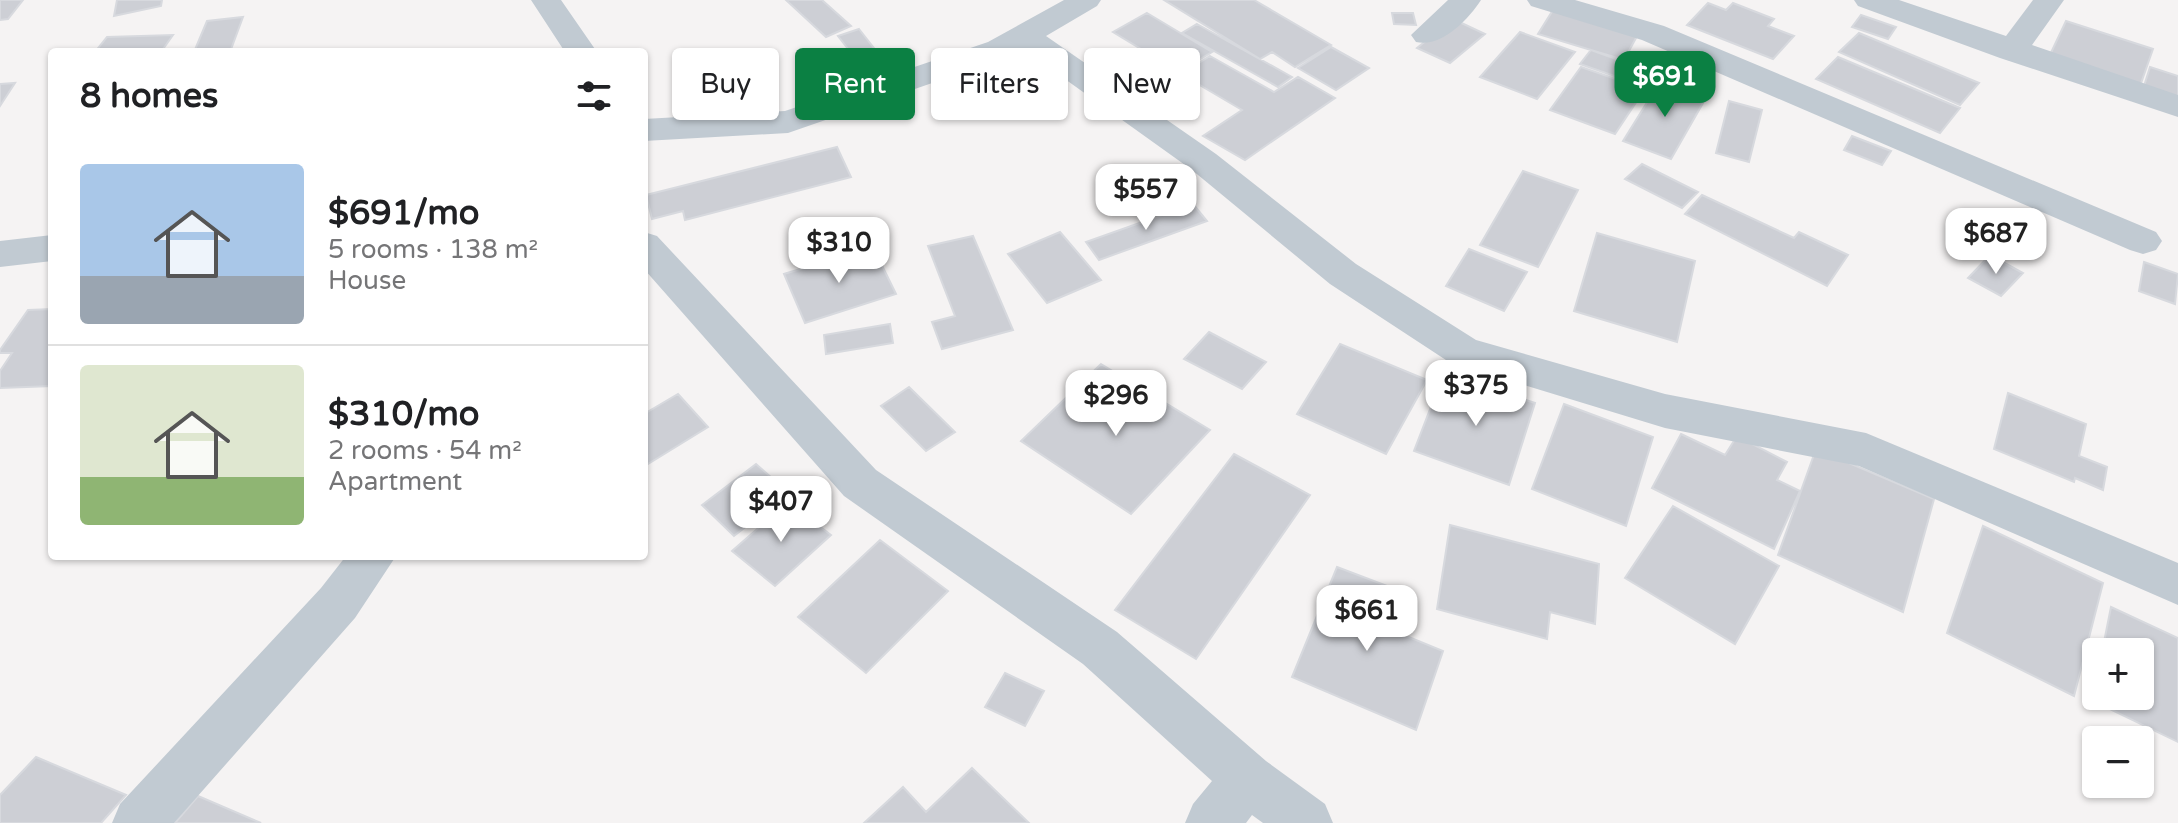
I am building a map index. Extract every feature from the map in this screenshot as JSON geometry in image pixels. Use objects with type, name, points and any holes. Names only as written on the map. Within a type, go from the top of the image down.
[{"type":"street","points":[[546,0],[578,48]]},
{"type":"street","points":[[648,130],[788,122],[999,49],[1086,0]]},
{"type":"street","points":[[1427,35],[1466,0]]},
{"type":"street","points":[[1542,0],[1653,33],[2143,241]]},
{"type":"street","points":[[1869,0],[2178,106]]},
{"type":"street","points":[[2011,51],[2049,0]]},
{"type":"street","points":[[1024,35],[1204,162],[1343,274],[1463,351],[1665,411],[1866,450],[2178,584]]},
{"type":"street","points":[[0,254],[48,248]]},
{"type":"street","points":[[648,249],[860,483],[1100,648],[1248,779],[1306,823]]},
{"type":"street","points":[[139,823],[338,603],[370,560]]},
{"type":"street","points":[[1212,823],[1248,779]]},
{"type":"building","points":[[0,0],[23,0],[8,19],[0,20]]},
{"type":"building","points":[[117,0],[162,0],[161,6],[114,16]]},
{"type":"building","points":[[786,0],[822,0],[851,26],[826,37]]},
{"type":"building","points":[[1164,0],[1254,0],[1331,45],[1295,67],[1272,52],[1260,59]]},
{"type":"building","points":[[1708,3],[1726,10],[1733,3],[1774,19],[1768,26],[1794,36],[1773,59],[1687,25]]},
{"type":"building","points":[[1553,10],[1637,36],[1624,60],[1538,34]]},
{"type":"building","points":[[1147,13],[1212,52],[1200,59],[1200,48],[1139,48],[1113,32]]},
{"type":"building","points":[[1392,13],[1413,13],[1416,25],[1394,24]]},
{"type":"building","points":[[1861,15],[1896,27],[1888,39],[1852,27]]},
{"type":"building","points":[[243,17],[231,48],[196,48],[207,21]]},
{"type":"building","points":[[1453,19],[1485,34],[1450,63],[1417,48]]},
{"type":"building","points":[[2066,21],[2153,49],[2139,89],[2048,59]]},
{"type":"building","points":[[1197,24],[1292,77],[1278,87],[1182,33]]},
{"type":"building","points":[[859,29],[874,48],[847,48],[838,36]]},
{"type":"building","points":[[1520,32],[1575,52],[1537,99],[1480,77]]},
{"type":"building","points":[[1859,33],[1979,83],[1960,105],[1839,52]]},
{"type":"building","points":[[173,35],[164,48],[98,48],[107,37]]},
{"type":"building","points":[[1331,47],[1369,68],[1336,90],[1298,68]]},
{"type":"building","points":[[1591,50],[1630,64],[1620,78],[1580,64]]},
{"type":"building","points":[[1210,56],[1274,92],[1298,77],[1335,98],[1245,160],[1203,136],[1242,110],[1200,85],[1200,62]]},
{"type":"building","points":[[1838,57],[1960,108],[1940,133],[1816,79]]},
{"type":"building","points":[[1581,67],[1645,89],[1615,134],[1550,110]]},
{"type":"building","points":[[2150,67],[2178,76],[2178,97],[2144,86]]},
{"type":"building","points":[[1661,80],[1707,96],[1671,159],[1623,141]]},
{"type":"building","points":[[15,83],[0,106],[0,84]]},
{"type":"building","points":[[1729,101],[1762,110],[1749,162],[1716,153]]},
{"type":"building","points":[[1852,136],[1891,151],[1882,165],[1844,150]]},
{"type":"building","points":[[837,147],[851,177],[685,220],[683,211],[652,219],[648,194]]},
{"type":"building","points":[[1642,164],[1698,192],[1682,208],[1625,179]]},
{"type":"building","points":[[1523,171],[1578,190],[1538,267],[1480,245]]},
{"type":"building","points":[[1702,195],[1794,238],[1799,232],[1848,255],[1827,286],[1685,214]]},
{"type":"building","points":[[1193,204],[1207,221],[1099,260],[1086,242]]},
{"type":"building","points":[[1060,232],[1101,280],[1047,303],[1008,254]]},
{"type":"building","points":[[1597,233],[1695,261],[1677,342],[1574,311]]},
{"type":"building","points":[[973,236],[1013,330],[942,349],[932,322],[955,316],[928,246]]},
{"type":"building","points":[[873,247],[896,294],[805,323],[784,274]]},
{"type":"building","points":[[1469,249],[1527,272],[1504,311],[1446,286]]},
{"type":"building","points":[[1990,255],[2023,273],[2001,296],[1968,278]]},
{"type":"building","points":[[2144,262],[2178,274],[2175,304],[2139,291]]},
{"type":"building","points":[[48,309],[48,386],[0,388],[0,371],[12,353],[0,353],[0,350],[28,310]]},
{"type":"building","points":[[890,324],[893,343],[826,354],[824,335]]},
{"type":"building","points":[[1209,332],[1266,362],[1242,389],[1184,359]]},
{"type":"building","points":[[1340,344],[1427,380],[1386,454],[1297,414]]},
{"type":"building","points":[[1101,364],[1210,430],[1131,514],[1021,441]]},
{"type":"building","points":[[1444,373],[1535,403],[1509,485],[1414,451]]},
{"type":"building","points":[[909,387],[955,432],[926,451],[881,406]]},
{"type":"building","points":[[2008,393],[2086,424],[2079,456],[2107,467],[2103,490],[2075,478],[2074,482],[1994,449]]},
{"type":"building","points":[[678,394],[708,427],[648,464],[648,412]]},
{"type":"building","points":[[1564,404],[1653,437],[1626,526],[1532,489]]},
{"type":"building","points":[[1681,434],[1725,455],[1737,436],[1787,462],[1777,480],[1800,491],[1774,549],[1652,488]]},
{"type":"building","points":[[1816,449],[1934,499],[1903,612],[1778,555]]},
{"type":"building","points":[[1234,454],[1310,495],[1196,659],[1115,610]]},
{"type":"building","points":[[756,464],[789,493],[734,536],[702,505]]},
{"type":"building","points":[[788,502],[831,535],[775,586],[732,551]]},
{"type":"building","points":[[1673,506],[1779,566],[1735,644],[1625,578]]},
{"type":"building","points":[[1450,525],[1599,564],[1595,624],[1550,612],[1547,639],[1437,609]]},
{"type":"building","points":[[1983,526],[2103,583],[2089,638],[2082,638],[2082,665],[2074,696],[1947,633]]},
{"type":"building","points":[[880,540],[948,591],[866,673],[798,617]]},
{"type":"building","points":[[1337,567],[1390,587],[1377,624],[1443,651],[1416,730],[1292,677]]},
{"type":"building","points":[[2111,607],[2178,638],[2178,742],[2154,730],[2154,726],[2145,726],[2112,710],[2154,710],[2154,638],[2105,638]]},
{"type":"building","points":[[1005,673],[1044,691],[1025,726],[985,707]]},
{"type":"building","points":[[36,757],[126,795],[101,823],[0,823],[0,795]]},
{"type":"building","points":[[972,768],[1029,823],[864,823],[903,787],[926,812]]},
{"type":"building","points":[[198,796],[261,823],[175,823]]}]
